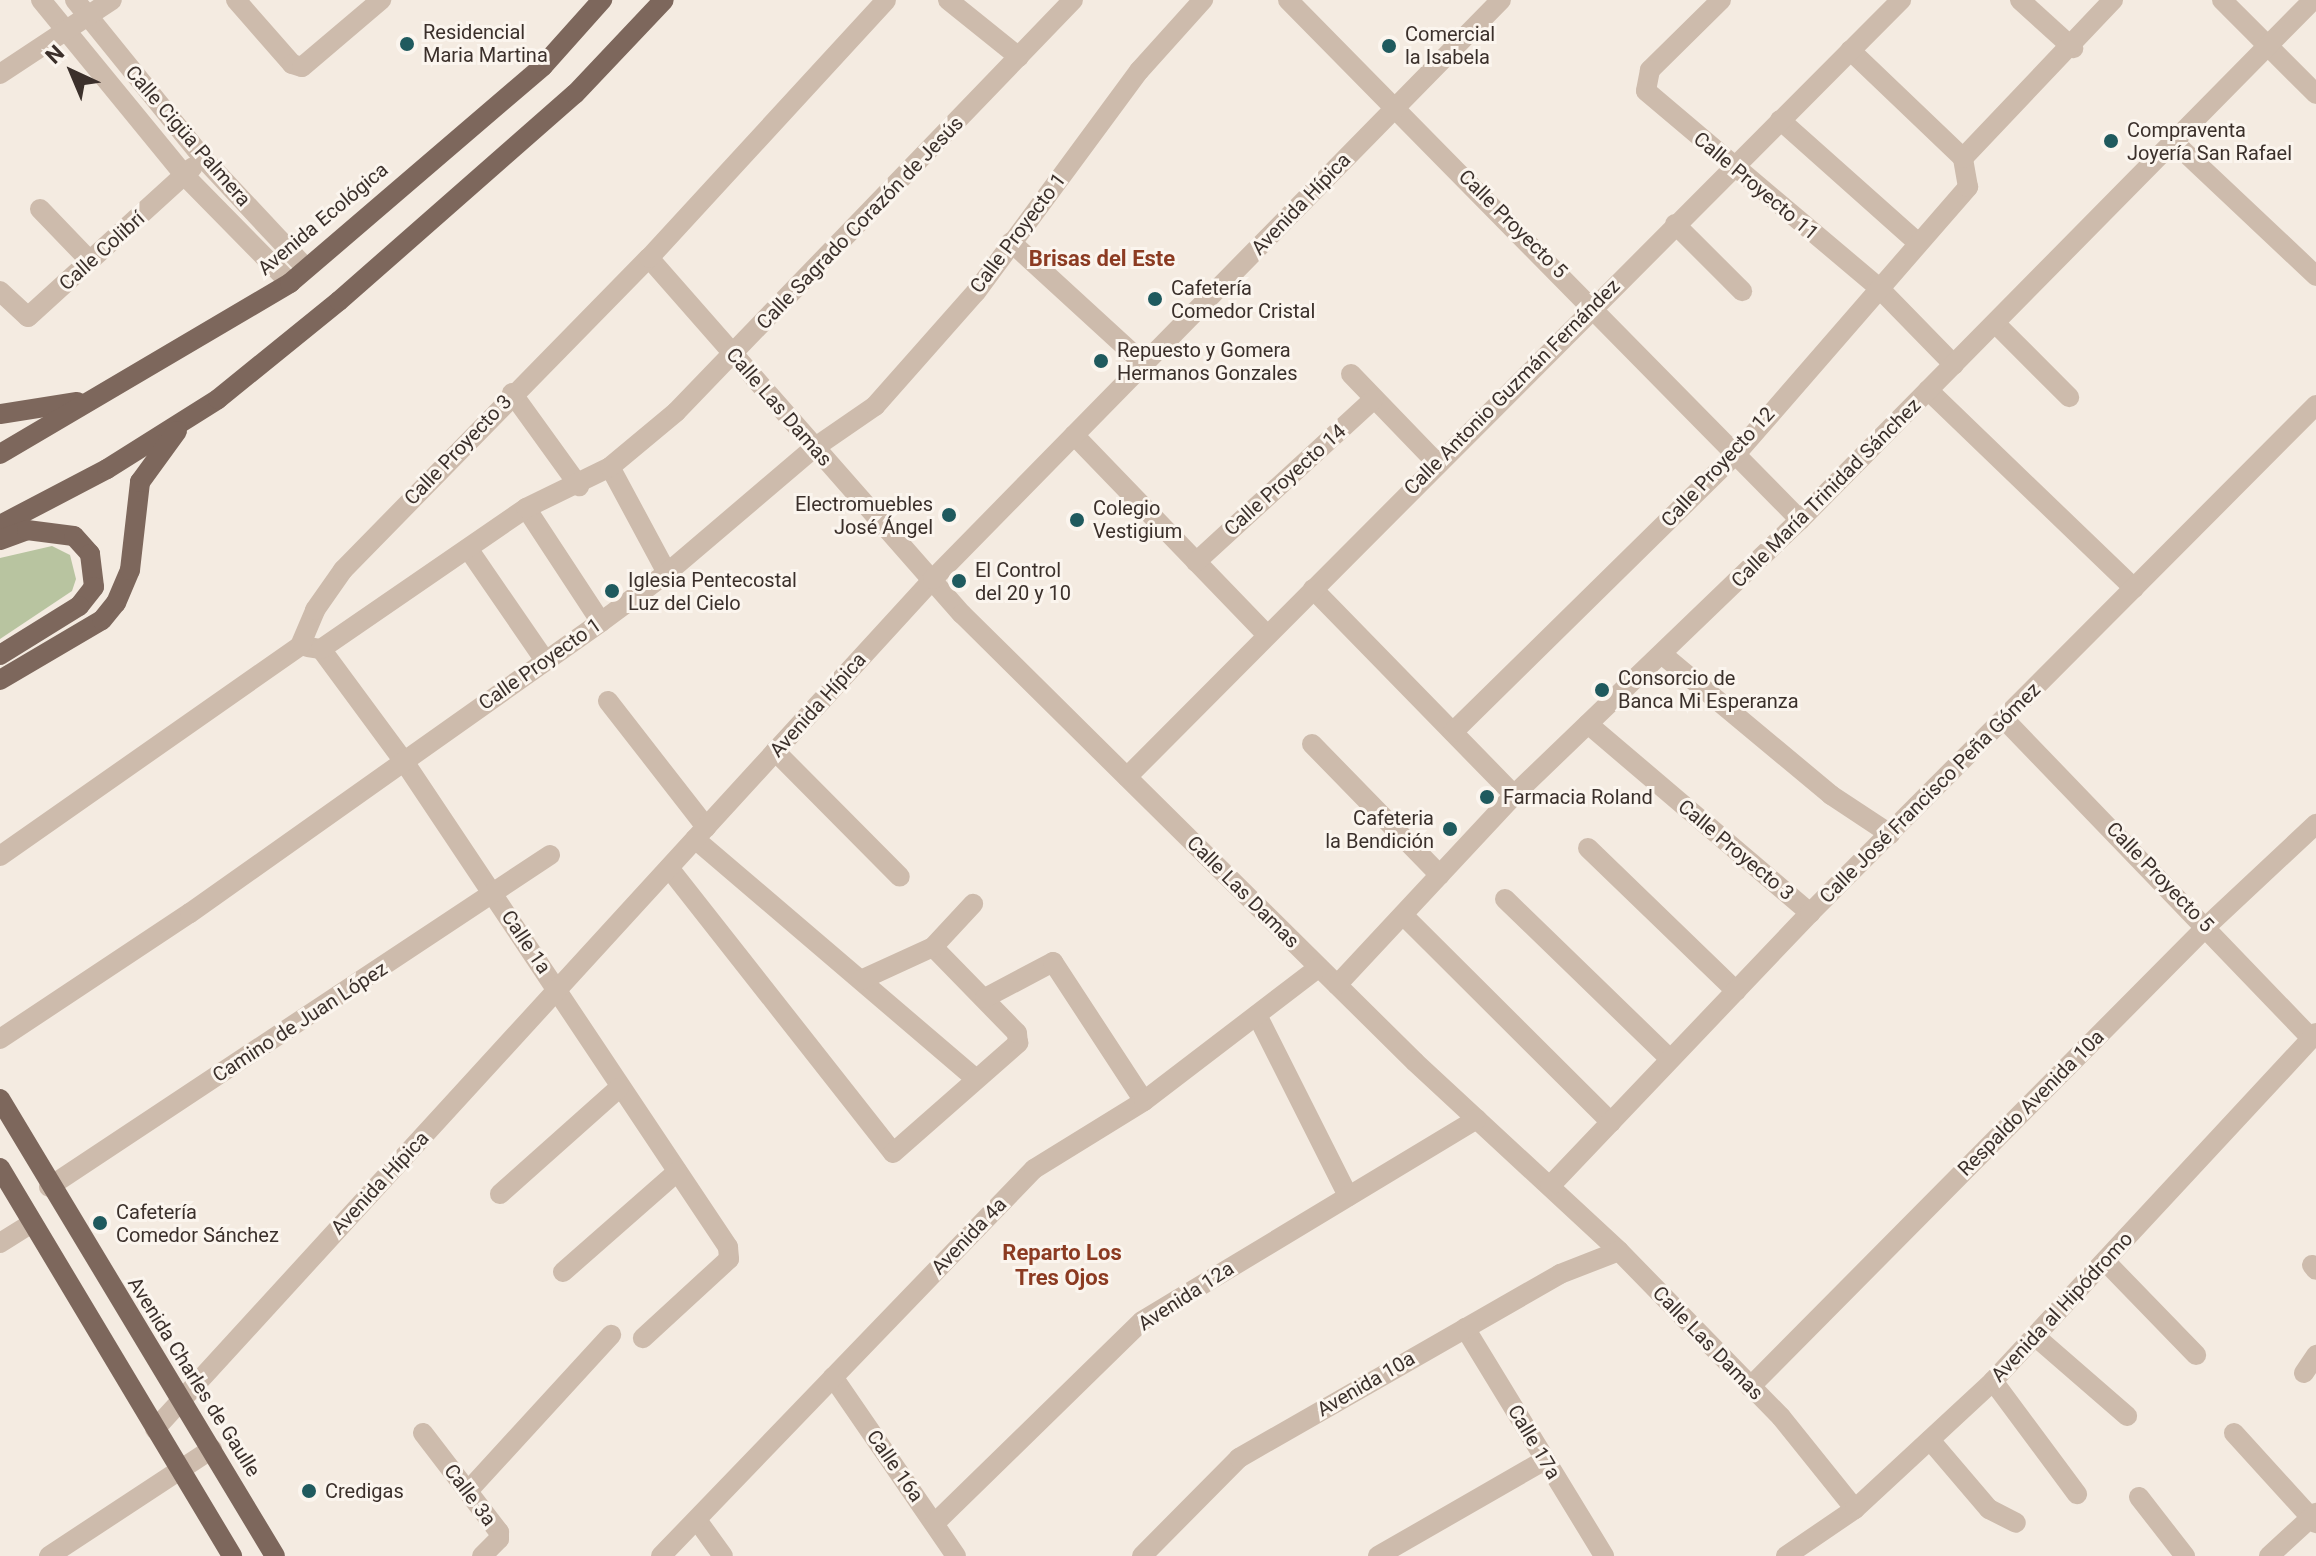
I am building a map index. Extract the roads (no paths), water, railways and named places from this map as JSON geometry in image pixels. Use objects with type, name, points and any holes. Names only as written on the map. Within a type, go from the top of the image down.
[{"type":"main road","name":"Avenida Ecológica","points":[[0,454],[290,283],[543,66],[602,0]]},
{"type":"main road","points":[[6,521],[107,469],[189,417],[339,301],[575,94],[664,0]]},
{"type":"main road","points":[[0,414],[89,400]]},
{"type":"main road","points":[[0,680],[102,620],[116,603],[130,570],[140,482],[189,417]]},
{"type":"main road","points":[[0,540],[27,530],[74,536],[90,554],[94,571],[94,587],[79,606],[0,655]]},
{"type":"main road","name":"Avenida Charles de Gaulle","points":[[0,1099],[49,1187],[275,1556]]},
{"type":"main road","points":[[0,1168],[232,1556]]},
{"type":"street","name":"Calle Cigüa Palmera","points":[[41,0],[185,176],[290,283]]},
{"type":"street","points":[[0,74],[67,30],[80,8],[112,0]]},
{"type":"street","points":[[236,0],[292,64],[302,67],[381,0]]},
{"type":"street","name":"Calle Proyecto 3","points":[[300,646],[315,610],[343,570],[512,393],[649,258],[886,0]]},
{"type":"street","points":[[948,0],[1019,57]]},
{"type":"street","name":"Calle Sagrado Corazón de Jesús","points":[[321,649],[526,508],[579,486],[610,467],[676,412],[1073,0]]},
{"type":"street","name":"Calle Proyecto 1","points":[[0,1039],[405,763],[544,659],[601,622],[667,573],[814,448],[875,406],[976,292],[1139,71],[1203,0]]},
{"type":"street","name":"Calle Proyecto 5","points":[[1288,0],[1593,305],[1800,520]]},
{"type":"street","name":"Avenida Hípica","points":[[155,1429],[933,579],[1501,0]]},
{"type":"street","name":"Calle Proyecto 11","points":[[1721,0],[1645,80],[1646,91],[1732,168],[1877,286],[1954,365]]},
{"type":"street","name":"Calle Antonio Guzmán Fernández","points":[[1127,777],[1593,305],[1901,0]]},
{"type":"street","points":[[2020,0],[2073,48]]},
{"type":"street","points":[[1850,50],[1963,158],[2073,48],[2113,0]]},
{"type":"street","points":[[2222,0],[2316,94]]},
{"type":"street","name":"Calle María Trinidad Sánchez","points":[[1337,985],[1405,917],[1514,795],[1800,520],[2313,0]]},
{"type":"street","name":"Calle Cigüa Palmera","points":[[80,8],[203,158],[306,268]]},
{"type":"street","points":[[1780,120],[1918,243]]},
{"type":"street","points":[[2175,143],[2316,276]]},
{"type":"street","name":"Calle Colibrí","points":[[0,291],[28,317],[203,158]]},
{"type":"street","name":"Calle Proyecto 12","points":[[1453,732],[1736,454],[1877,286],[1968,187],[1963,158]]},
{"type":"street","points":[[40,209],[90,261]]},
{"type":"street","points":[[1675,224],[1742,291]]},
{"type":"street","points":[[1011,242],[1144,364]]},
{"type":"street","name":"Calle Las Damas","points":[[649,258],[933,579],[1337,985],[1619,1251],[1750,1387],[1855,1509]]},
{"type":"street","points":[[1995,323],[2069,397]]},
{"type":"street","points":[[1351,374],[1437,463]]},
{"type":"street","points":[[1928,390],[2134,588]]},
{"type":"street","points":[[512,393],[579,486]]},
{"type":"street","name":"Calle Proyecto 14","points":[[1196,562],[1374,399]]},
{"type":"street","name":"Calle José Francisco Peña Gómez","points":[[1550,1186],[1810,913],[2316,405]]},
{"type":"street","points":[[1074,435],[1267,635]]},
{"type":"street","points":[[610,467],[667,573]]},
{"type":"street","points":[[526,508],[601,622]]},
{"type":"street","points":[[469,550],[544,659]]},
{"type":"street","points":[[1313,589],[1514,795]]},
{"type":"street","points":[[0,856],[300,646],[321,649]]},
{"type":"street","name":"Calle 1a","points":[[321,649],[405,763],[558,989],[619,1088],[728,1247],[729,1259],[643,1338]]},
{"type":"street","points":[[1663,655],[1831,795],[1890,834]]},
{"type":"street","points":[[608,701],[700,833],[861,980],[974,1077]]},
{"type":"street","name":"Calle Proyecto 5","points":[[2004,719],[2314,1036]]},
{"type":"street","name":"Calle Proyecto 3","points":[[1588,724],[1810,913]]},
{"type":"street","points":[[1312,744],[1440,875]]},
{"type":"street","points":[[775,751],[900,877]]},
{"type":"street","name":"Respaldo Avenida 10a","points":[[1750,1387],[2208,925],[2316,824]]},
{"type":"street","points":[[1588,848],[1736,991]]},
{"type":"street","name":"Camino de Juan López","points":[[49,1187],[550,855]]},
{"type":"street","points":[[669,868],[893,1153],[1018,1039],[985,998],[933,947]]},
{"type":"street","points":[[1505,899],[1670,1059]]},
{"type":"street","points":[[861,980],[933,947],[973,904]]},
{"type":"street","points":[[1405,917],[1611,1122]]},
{"type":"street","points":[[985,998],[1053,962],[1144,1101]]},
{"type":"street","name":"Avenida 4a","points":[[661,1556],[1034,1169],[1144,1101],[1319,967]]},
{"type":"street","points":[[1257,1015],[1348,1196]]},
{"type":"street","name":"Avenida al Hipódromo","points":[[1800,1553],[1855,1509],[1993,1381],[2314,1036]]},
{"type":"street","points":[[500,1194],[619,1088]]},
{"type":"street","name":"Avenida 12a","points":[[935,1523],[1142,1321],[1477,1119]]},
{"type":"street","points":[[563,1272],[677,1172]]},
{"type":"street","points":[[0,1243],[32,1223]]},
{"type":"street","name":"Avenida 10a","points":[[1142,1556],[1239,1458],[1560,1274],[1619,1251]]},
{"type":"street","points":[[2105,1261],[2196,1355]]},
{"type":"street","name":"Calle 17a","points":[[1465,1328],[1604,1556]]},
{"type":"street","points":[[468,1491],[611,1335]]},
{"type":"street","points":[[2035,1336],[2127,1416]]},
{"type":"street","points":[[2304,1373],[2316,1355]]},
{"type":"street","name":"Calle 16a","points":[[833,1377],[956,1556]]},
{"type":"street","points":[[1993,1381],[2077,1494]]},
{"type":"street","name":"Calle 3a","points":[[423,1433],[500,1536],[482,1556]]},
{"type":"street","points":[[2234,1433],[2314,1518],[2269,1556]]},
{"type":"street","points":[[1930,1440],[1989,1509],[2016,1523]]},
{"type":"street","points":[[49,1556],[212,1449]]},
{"type":"street","points":[[1378,1556],[1545,1460]]},
{"type":"street","points":[[2139,1497],[2185,1556]]},
{"type":"street","points":[[697,1520],[723,1556]]},
{"type":"place","name":"Residencial Maria Martina","points":[[407,44]]},
{"type":"place","name":"Comercial la Isabela","points":[[1389,46]]},
{"type":"place","name":"Compraventa Joyería San Rafael","points":[[2111,141]]},
{"type":"place","name":"Cafetería Comedor Cristal","points":[[1155,299]]},
{"type":"place","name":"Repuesto y Gomera Hermanos Gonzales","points":[[1101,361]]},
{"type":"place","name":"Electromuebles José Ángel","points":[[949,515]]},
{"type":"place","name":"Colegio Vestigium","points":[[1077,520]]},
{"type":"place","name":"El Control del 20 y 10","points":[[959,581]]},
{"type":"place","name":"Iglesia Pentecostal Luz del Cielo","points":[[612,591]]},
{"type":"place","name":"Consorcio de Banca Mi Esperanza","points":[[1602,690]]},
{"type":"place","name":"Farmacia Roland","points":[[1487,797]]},
{"type":"place","name":"Cafeteria la Bendición","points":[[1450,829]]},
{"type":"place","name":"Cafetería Comedor Sánchez","points":[[100,1223]]},
{"type":"place","name":"Credigas","points":[[309,1491]]},
{"type":"district","name":"Brisas del Este","points":[[1102,259]]},
{"type":"district","name":"Reparto Los Tres Ojos","points":[[1062,1264]]}]
